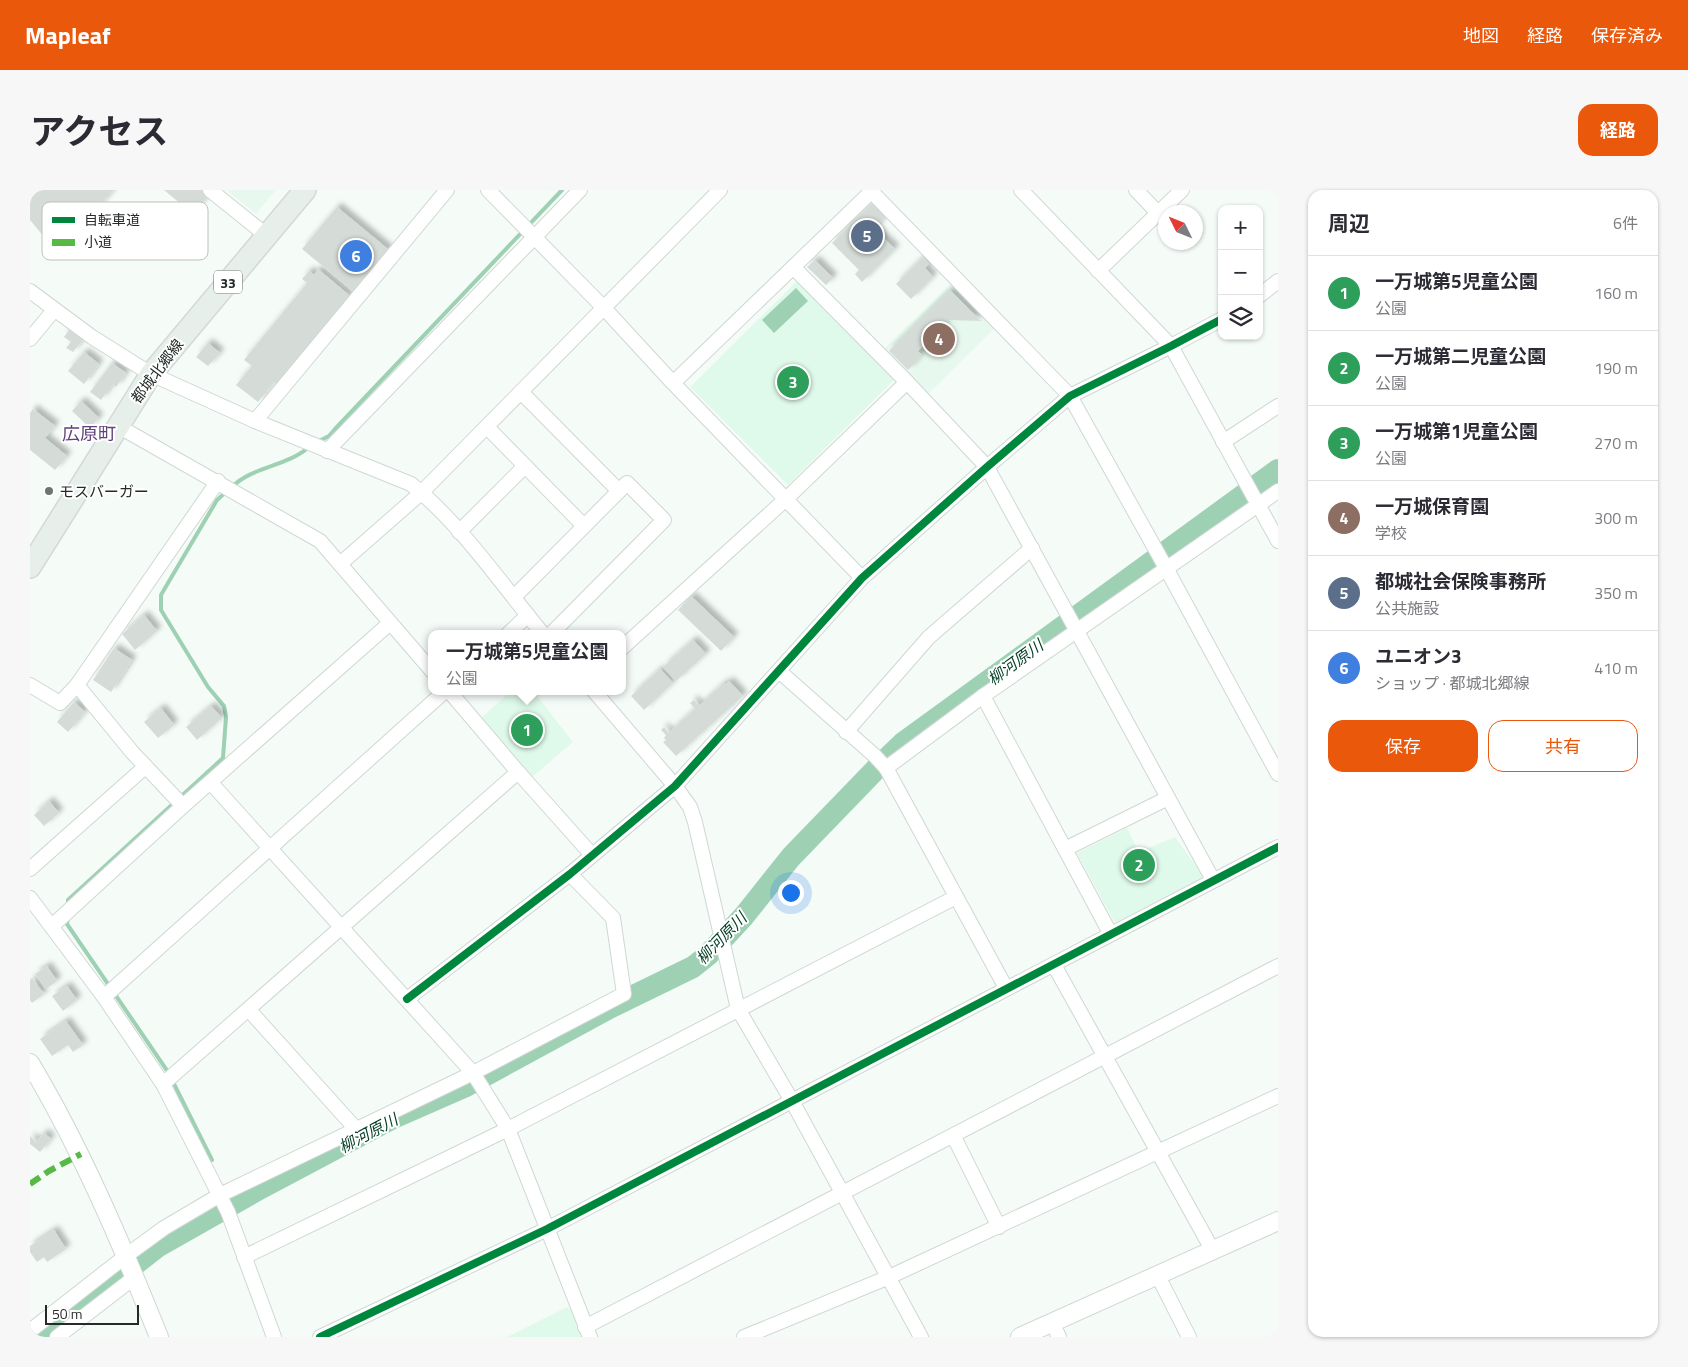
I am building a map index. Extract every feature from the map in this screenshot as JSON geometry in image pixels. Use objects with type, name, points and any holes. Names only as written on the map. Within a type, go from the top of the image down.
[{"type":"main road","name":"都城北郷線","points":[[30,567],[151,374],[305,190]]},
{"type":"street","points":[[210,190],[266,236]]},
{"type":"street","points":[[255,421],[447,190]]},
{"type":"street","points":[[488,190],[603,307],[862,578]]},
{"type":"street","points":[[327,451],[580,190]]},
{"type":"street","points":[[340,564],[421,492],[720,190]]},
{"type":"street","points":[[673,382],[872,190],[1070,396],[1278,774]]},
{"type":"street","points":[[1021,190],[1172,346],[1278,541]]},
{"type":"street","points":[[1098,271],[1158,213],[1136,190]]},
{"type":"street","points":[[1166,205],[1182,190]]},
{"type":"street","points":[[793,267],[907,382],[987,467],[1212,880]]},
{"type":"street","points":[[1260,295],[1278,281]]},
{"type":"street","points":[[30,291],[92,337],[151,374],[255,421],[410,484],[421,492],[459,532],[541,630]]},
{"type":"street","points":[[30,339],[54,310]]},
{"type":"street","points":[[407,999],[570,874],[675,786],[862,578],[1070,396],[1218,321]]},
{"type":"street","points":[[626,644],[786,498],[907,382]]},
{"type":"street","points":[[520,392],[619,491]]},
{"type":"street","points":[[1223,442],[1278,406]]},
{"type":"street","points":[[118,426],[218,481],[320,541],[428,666]]},
{"type":"street","points":[[487,427],[584,526]]},
{"type":"street","points":[[459,532],[525,466]]},
{"type":"street","points":[[30,685],[60,703],[77,685],[218,481]]},
{"type":"street","points":[[514,598],[627,483],[664,520],[555,630]]},
{"type":"street","points":[[886,768],[983,696],[1278,491]]},
{"type":"street","points":[[846,732],[929,637],[1032,548]]},
{"type":"street","points":[[512,630],[528,615]]},
{"type":"street","points":[[52,926],[183,806],[390,623]]},
{"type":"street","points":[[779,671],[846,732],[876,756],[886,768],[1006,988]]},
{"type":"street","points":[[77,685],[145,767],[183,806]]},
{"type":"street","points":[[104,997],[441,695]]},
{"type":"street","points":[[452,695],[592,855]]},
{"type":"street","points":[[597,695],[675,786],[690,807],[738,1009],[792,1101],[921,1337]]},
{"type":"street","points":[[983,696],[1110,934]]},
{"type":"street","points":[[30,869],[145,767]]},
{"type":"street","points":[[163,1084],[518,772]]},
{"type":"street","points":[[211,783],[407,999],[476,1079],[508,1129],[587,1332],[842,1194],[1278,966]]},
{"type":"street","points":[[1065,849],[1168,798]]},
{"type":"street","points":[[320,1337],[547,1229],[1278,847]]},
{"type":"street","points":[[30,1331],[126,1255],[164,1228],[220,1195],[356,1129],[476,1079],[624,994],[613,918],[570,874]]},
{"type":"street","points":[[244,1257],[508,1129],[956,897]]},
{"type":"street","points":[[30,898],[104,997],[163,1084],[228,1212],[274,1337]]},
{"type":"street","points":[[1054,965],[1213,1251]]},
{"type":"street","points":[[249,1010],[356,1129]]},
{"type":"street","points":[[30,1062],[57,1107],[81,1154],[126,1255],[159,1337]]},
{"type":"street","points":[[744,1337],[889,1277],[1278,1096]]},
{"type":"street","points":[[954,1137],[999,1227]]},
{"type":"street","points":[[1020,1337],[1055,1329],[1158,1276],[1278,1221]]},
{"type":"street","points":[[1158,1276],[1189,1337]]},
{"type":"street","points":[[57,1337],[135,1277]]},
{"type":"shaded area","points":[[226,190],[276,190],[256,214]]},
{"type":"shaded area","points":[[799,279],[896,378],[788,485],[690,387]]},
{"type":"shaded area","points":[[951,284],[995,328],[927,395],[883,350]]},
{"type":"shaded area","points":[[796,288],[808,301],[774,333],[762,320]]},
{"type":"shaded area","points":[[507,695],[536,695],[573,742],[531,778],[480,719]]},
{"type":"shaded area","points":[[1127,828],[1139,852],[1175,837],[1204,877],[1115,923],[1077,853]]},
{"type":"shaded area","points":[[567,1307],[572,1311],[583,1337],[507,1337]]},
{"type":"building","points":[[30,190],[113,190],[103,202],[42,202],[42,234],[30,220]]},
{"type":"building","points":[[164,190],[205,190],[209,194],[203,202],[178,202]]},
{"type":"building","points":[[872,203],[886,217],[874,229],[895,249],[862,282],[855,274],[859,270],[832,243]]},
{"type":"building","points":[[337,207],[389,250],[354,292],[302,249]]},
{"type":"building","points":[[923,257],[929,264],[925,268],[933,277],[911,299],[896,284]]},
{"type":"building","points":[[815,260],[833,278],[826,285],[807,267]]},
{"type":"building","points":[[318,269],[350,296],[277,385],[274,382],[258,402],[236,385],[252,366],[244,360],[307,283],[302,279],[309,271],[314,275]]},
{"type":"building","points":[[950,290],[981,321],[949,320],[929,340],[935,346],[931,350],[925,344],[918,351],[922,355],[908,370],[889,351]]},
{"type":"building","points":[[71,327],[85,337],[73,352],[66,348],[71,342],[64,337]]},
{"type":"building","points":[[208,343],[220,353],[208,366],[196,357]]},
{"type":"building","points":[[84,352],[99,364],[84,384],[68,371]]},
{"type":"building","points":[[112,363],[126,373],[116,387],[113,384],[101,400],[90,392]]},
{"type":"building","points":[[81,401],[99,418],[90,428],[72,411]]},
{"type":"building","points":[[33,409],[55,426],[45,438],[67,456],[55,470],[30,450],[30,413]]},
{"type":"building","points":[[691,596],[734,637],[721,651],[678,610]]},
{"type":"building","points":[[144,615],[157,631],[135,650],[122,634]]},
{"type":"building","points":[[693,640],[706,654],[676,681],[663,667]]},
{"type":"building","points":[[114,648],[132,660],[111,692],[93,680]]},
{"type":"building","points":[[660,669],[673,683],[644,710],[631,696]]},
{"type":"building","points":[[729,681],[743,696],[676,756],[663,742],[666,740],[664,738],[666,735],[661,730],[664,727],[669,733],[695,709],[690,703],[694,700],[699,706],[724,683],[725,685]]},
{"type":"building","points":[[74,702],[85,712],[68,732],[57,722]]},
{"type":"building","points":[[211,706],[222,718],[197,740],[186,727]]},
{"type":"building","points":[[161,708],[174,725],[158,738],[144,722]]},
{"type":"building","points":[[49,801],[59,813],[44,826],[34,815]]},
{"type":"building","points":[[47,966],[57,981],[46,989],[35,974]]},
{"type":"building","points":[[32,978],[44,994],[32,1003],[30,1000],[30,980]]},
{"type":"building","points":[[67,986],[77,1000],[63,1011],[52,996]]},
{"type":"building","points":[[66,1021],[83,1045],[73,1052],[68,1045],[52,1056],[40,1039]]},
{"type":"building","points":[[44,1133],[51,1139],[40,1152],[30,1144],[30,1136],[36,1142]]},
{"type":"building","points":[[54,1230],[66,1249],[47,1262],[44,1257],[37,1262],[30,1252],[30,1246]]},
{"type":"waterway","points":[[317,442],[329,436],[562,190]]},
{"type":"waterway","points":[[232,487],[240,480],[290,459],[309,447]]},
{"type":"waterway","name":"柳河原川","points":[[43,1337],[157,1247],[261,1188],[391,1119],[464,1087],[609,1008],[693,967],[708,955],[744,916],[791,857],[903,743],[1278,470]]},
{"type":"waterway","points":[[68,907],[68,900],[223,758],[226,717],[224,706],[208,687],[161,610],[161,595],[217,500],[227,491]]},
{"type":"waterway","points":[[68,916],[67,924],[168,1072],[212,1160]]},
{"type":"marked path","points":[[30,1184],[49,1171],[81,1154]]},
{"type":"cycle path","points":[[407,999],[570,874],[675,786],[862,578],[1070,396],[1218,321]]},
{"type":"cycle path","points":[[320,1337],[547,1229],[1278,847]]},
{"type":"place","name":"都城社会保険事務所","points":[[867,236]]},
{"type":"place","name":"ユニオン3","points":[[356,256]]},
{"type":"place","name":"一万城保育園","points":[[939,339]]},
{"type":"place","name":"一万城第1児童公園","points":[[793,382]]},
{"type":"place","name":"モスバーガー","points":[[49,491]]},
{"type":"place","name":"一万城第5児童公園","points":[[527,730]]},
{"type":"place","name":"一万城第二児童公園","points":[[1139,865]]},
{"type":"district","name":"広原町","points":[[89,433]]}]
